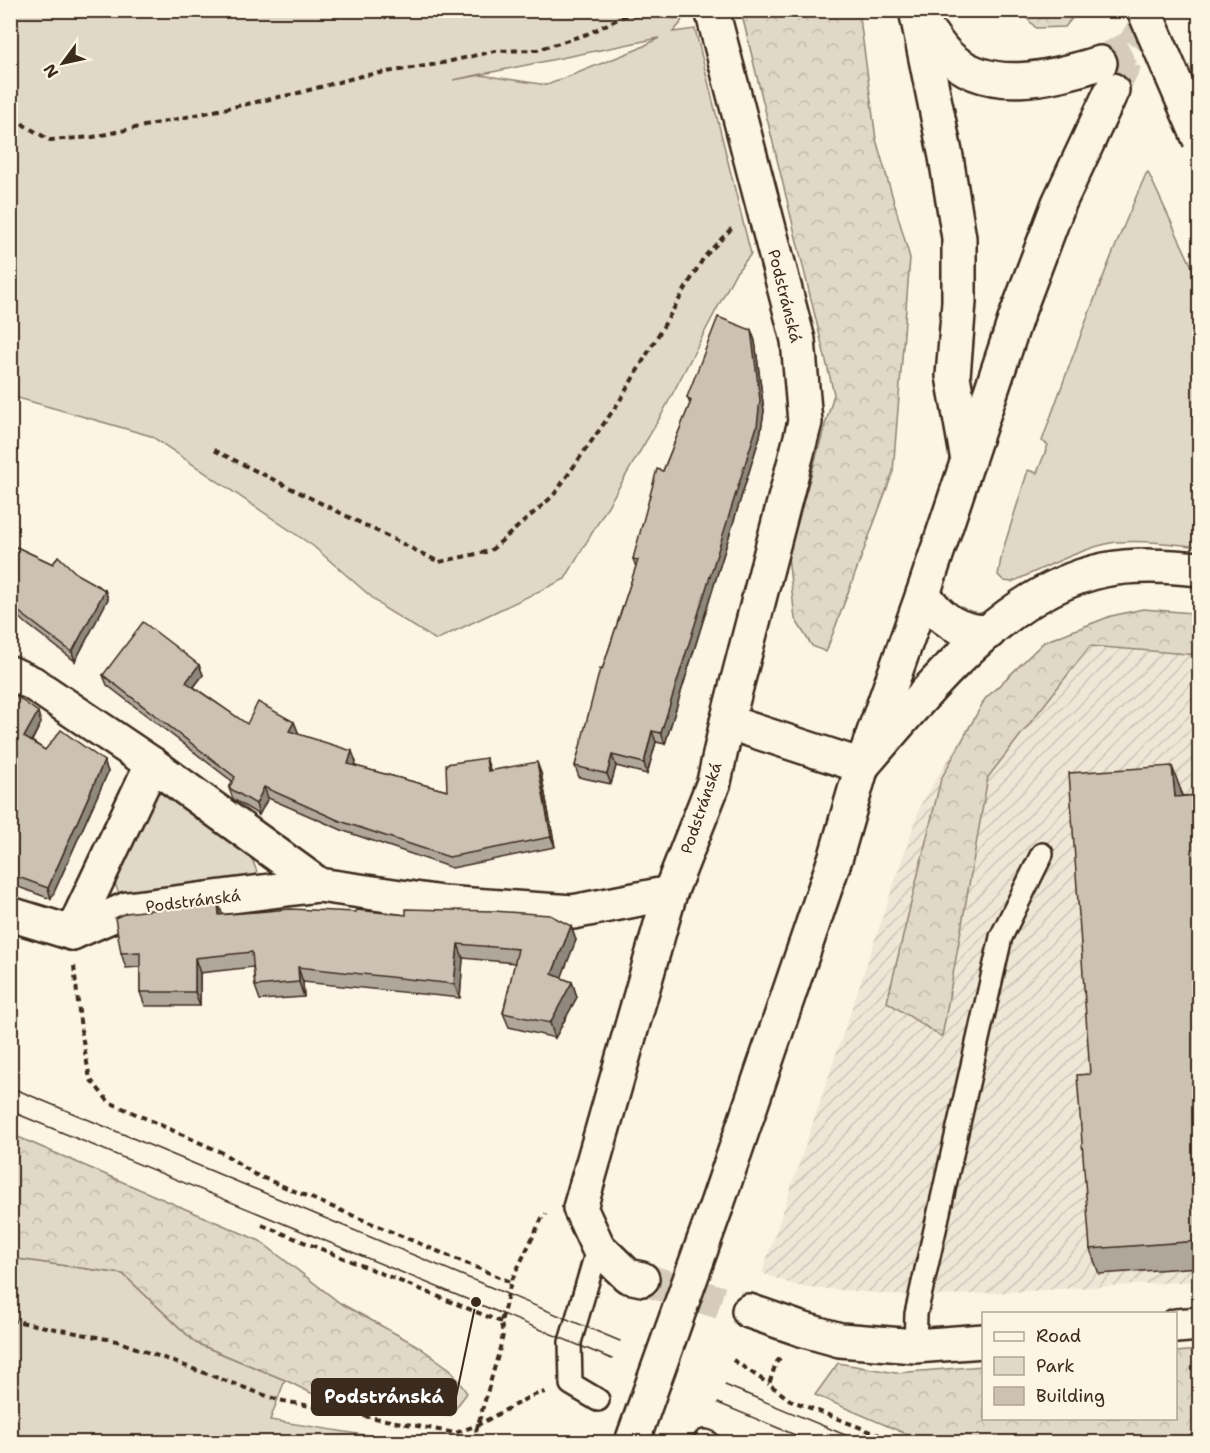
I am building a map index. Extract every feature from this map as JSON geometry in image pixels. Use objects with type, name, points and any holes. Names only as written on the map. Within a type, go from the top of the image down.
[{"type":"main road","points":[[1144,10],[1200,140]]},
{"type":"main road","points":[[632,1443],[716,1207],[836,856],[862,766],[923,594],[1016,316],[1106,77],[1063,74],[1030,80],[1006,80],[982,74],[958,64],[946,54],[916,13]]},
{"type":"main road","points":[[916,13],[948,168],[959,238],[959,302],[953,376],[968,461]]},
{"type":"main road","name":"Podstránská","points":[[642,1279],[628,1276],[598,1247],[580,1208],[670,892],[714,782],[727,722],[805,422],[798,340],[764,212],[699,17]]},
{"type":"main road","points":[[862,766],[938,681],[989,632],[1037,598],[1088,574],[1103,570],[1137,566],[1200,569]]},
{"type":"main road","points":[[923,594],[941,615],[956,626],[973,632],[989,632]]},
{"type":"main road","name":"Podstránská","points":[[10,673],[32,683],[152,764],[319,885]]},
{"type":"main road","points":[[727,722],[862,766]]},
{"type":"main road","points":[[10,914],[72,933],[152,764]]},
{"type":"main road","name":"Podstránská","points":[[72,933],[127,909],[319,885],[442,903],[573,912],[670,892]]},
{"type":"main road","points":[[749,1311],[840,1340],[915,1346],[982,1341]]},
{"type":"main road","points":[[1177,1326],[1200,1324]]},
{"type":"lane","points":[[915,1346],[916,1314],[1001,937],[1042,854]]},
{"type":"lane","points":[[598,1247],[570,1342],[572,1384],[598,1400]]},
{"type":"path","points":[[10,106],[24,125],[50,140],[93,137],[298,93],[362,76],[438,64],[495,51],[537,50],[587,34],[624,16],[651,14],[699,17]]},
{"type":"path","points":[[214,450],[439,562],[490,551],[554,496],[619,402],[704,257],[730,229],[764,212]]},
{"type":"path","points":[[74,967],[81,1029],[90,1079],[109,1102],[223,1154],[254,1174],[511,1282]]},
{"type":"path","points":[[473,1443],[499,1352],[503,1335],[501,1322],[511,1282],[542,1218],[549,1212]]},
{"type":"path","points":[[262,1225],[501,1322]]},
{"type":"path","points":[[10,1320],[117,1341],[278,1400],[455,1433],[478,1425],[531,1396],[572,1384]]},
{"type":"path","points":[[769,1384],[776,1363],[801,1329]]},
{"type":"path","points":[[733,1360],[790,1400],[897,1443]]},
{"type":"shaded area","points":[[1143,609],[1199,615],[1199,1281],[920,1297],[797,1286],[762,1273],[921,804],[985,699],[1044,642],[1111,616]]},
{"type":"green space","points":[[10,11],[685,11],[680,24],[673,32],[695,29],[751,254],[735,274],[662,414],[565,579],[436,640],[384,608],[313,546],[151,436],[11,396]],"holes":[[[659,38],[638,49],[547,85],[481,75],[453,80]]]},
{"type":"green space","points":[[741,11],[859,11],[876,139],[910,258],[893,472],[826,652],[812,646],[795,619],[788,556],[834,394]]},
{"type":"green space","points":[[1020,11],[1078,11],[1065,27],[1036,28]]},
{"type":"green space","points":[[1148,172],[1199,282],[1199,547],[1137,541],[1104,544],[1077,553],[1012,582],[1004,581],[998,575],[1002,553],[1028,470],[1037,473],[1048,445],[1042,441],[1066,374],[1118,240]]},
{"type":"green space","points":[[1143,609],[1199,615],[1199,655],[1090,646],[988,777],[942,1037],[887,1002],[941,779],[985,699],[1044,642],[1111,616]]},
{"type":"green space","points":[[152,793],[168,794],[252,859],[257,872],[250,878],[120,896],[113,879]]},
{"type":"green space","points":[[11,1134],[260,1241],[340,1303],[416,1345],[450,1369],[467,1393],[450,1416],[411,1413],[319,1397],[285,1380],[196,1343],[123,1274],[11,1258]]},
{"type":"green space","points":[[11,1258],[123,1274],[196,1343],[285,1380],[270,1420],[408,1442],[11,1442]]},
{"type":"green space","points":[[1199,1350],[1199,1442],[925,1442],[815,1395],[838,1363],[896,1373],[982,1366],[982,1420],[1177,1420],[1177,1352]]},
{"type":"building","points":[[718,317],[751,330],[760,400],[757,426],[661,733],[652,731],[644,763],[612,755],[607,774],[575,766],[600,669],[602,670],[638,560],[633,559],[657,469],[663,471],[691,401],[687,397]]},
{"type":"building","points":[[10,544],[53,564],[58,556],[78,575],[105,590],[72,652],[10,605]]},
{"type":"building","points":[[143,622],[199,665],[186,682],[247,724],[258,702],[294,722],[289,731],[352,751],[348,764],[447,791],[446,764],[486,758],[488,771],[537,762],[551,837],[449,857],[340,821],[264,787],[256,804],[229,788],[235,777],[103,675]]},
{"type":"building","points":[[10,692],[38,712],[24,737],[45,750],[61,730],[104,761],[48,888],[10,874]]},
{"type":"building","points":[[1172,766],[1175,797],[1200,795],[1200,1241],[1090,1249],[1077,1075],[1090,1074],[1069,773]]},
{"type":"building","points":[[218,902],[219,915],[290,909],[356,912],[356,910],[406,915],[406,909],[550,915],[571,926],[552,974],[572,982],[550,1023],[503,1013],[518,949],[458,944],[454,984],[298,967],[299,982],[255,986],[252,952],[195,958],[195,992],[140,992],[140,952],[121,953],[115,918],[126,913]]},
{"type":"tunnel","points":[[1112,90],[1133,46],[1154,10]]},
{"type":"tunnel","points":[[1100,63],[1133,46]]},
{"type":"tunnel","points":[[642,1279],[749,1311]]},
{"type":"tram line","points":[[10,1087],[620,1341]]},
{"type":"tram line","points":[[10,1111],[612,1359]]},
{"type":"tram line","points":[[725,1385],[862,1442]]},
{"type":"tram line","points":[[718,1403],[812,1442]]},
{"type":"place","name":"Podstránská","points":[[476,1302]]}]
